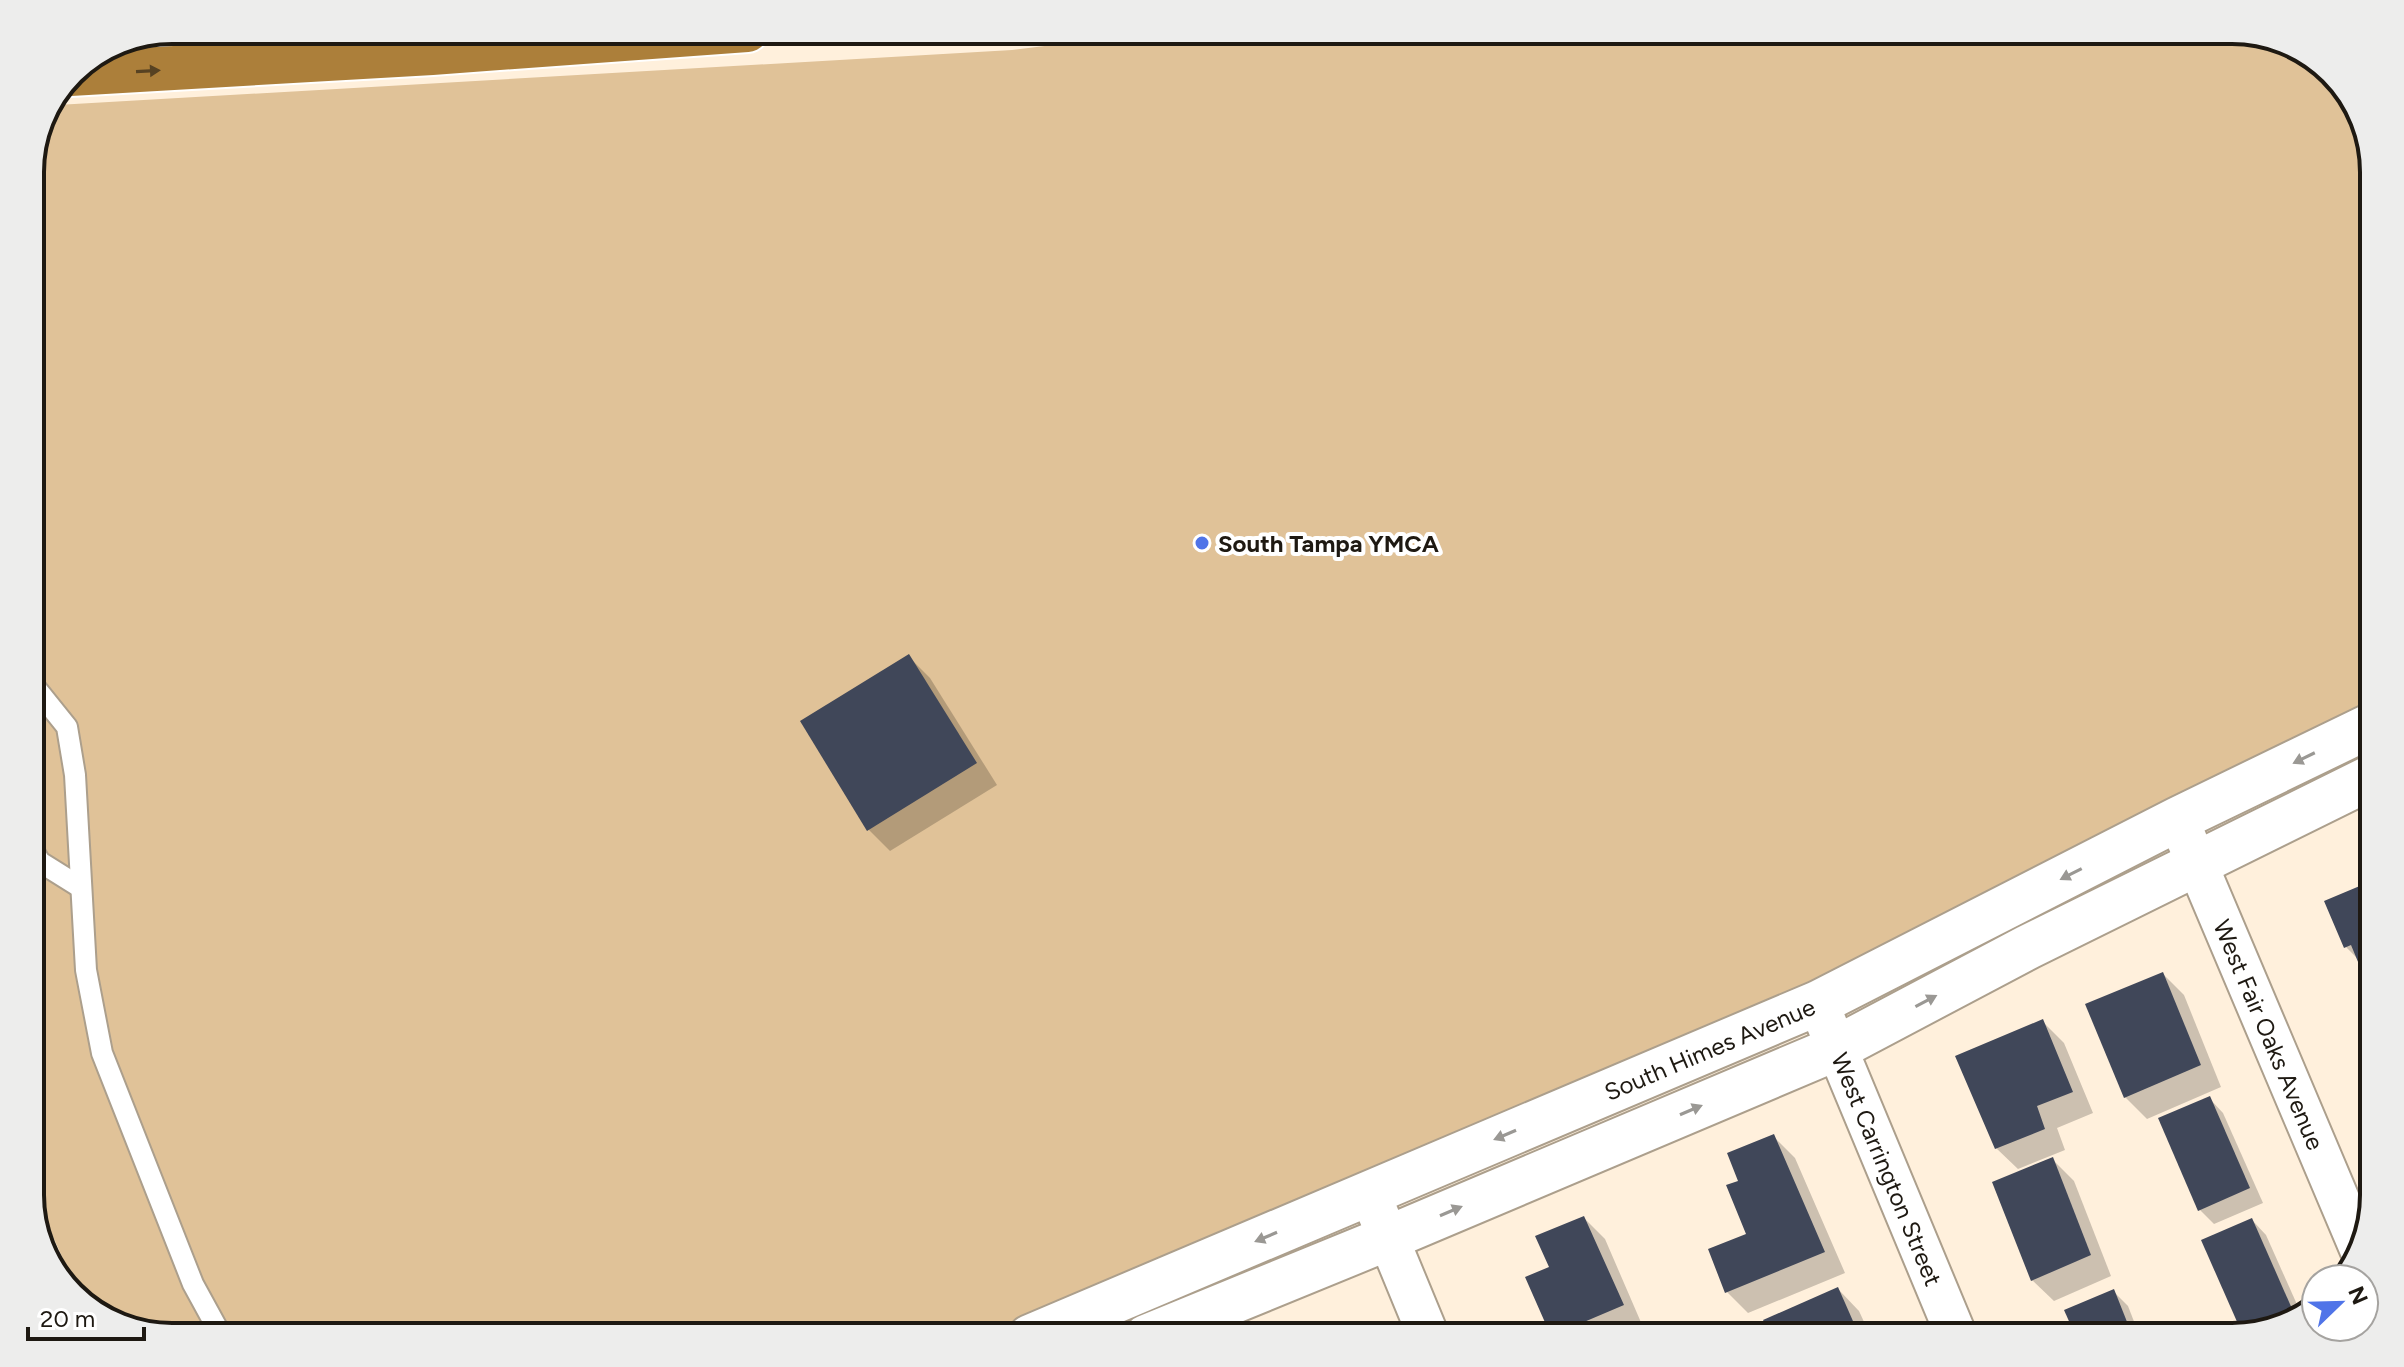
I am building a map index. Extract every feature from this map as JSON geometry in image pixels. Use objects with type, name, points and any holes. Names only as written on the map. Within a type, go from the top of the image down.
[{"type":"highway","points":[[92,73],[550,44]]},
{"type":"street","name":"South Himes Avenue","points":[[1063,1323],[1818,1003],[2178,819],[2360,731]]},
{"type":"street","name":"South Himes Avenue","points":[[1180,1323],[1837,1048],[2028,947],[2360,783]]},
{"type":"street","name":"West Fair Oaks Avenue","points":[[2178,819],[2354,1234]]},
{"type":"street","name":"West Carrington Street","points":[[1818,1003],[1951,1323]]},
{"type":"street","points":[[1550,1115],[1570,1161]]},
{"type":"street","points":[[1370,1194],[1423,1323]]},
{"type":"lane","points":[[44,698],[67,727],[75,775],[86,970],[102,1053],[193,1284],[214,1323]]},
{"type":"lane","points":[[44,864],[80,887]]},
{"type":"shaded area","name":"South Tampa YMCA","points":[[1061,44],[2232,44],[2265,48],[2296,61],[2323,81],[2343,108],[2356,139],[2360,164],[2360,707],[2150,809],[1810,985],[1010,1323],[172,1323],[139,1319],[94,1297],[68,1269],[47,1223],[44,1203],[44,164],[48,139],[64,105],[1012,50]]},
{"type":"building","points":[[909,654],[977,763],[867,831],[800,721]]},
{"type":"building","points":[[2360,886],[2360,967],[2351,945],[2344,948],[2324,901]]},
{"type":"building","points":[[2163,972],[2201,1065],[2124,1098],[2085,1004]]},
{"type":"building","points":[[2043,1019],[2073,1092],[2037,1106],[2045,1129],[1995,1149],[1955,1056]]},
{"type":"building","points":[[2210,1096],[2250,1188],[2198,1211],[2158,1118]]},
{"type":"building","points":[[1774,1134],[1825,1252],[1725,1293],[1708,1249],[1746,1234],[1726,1185],[1738,1181],[1727,1153]]},
{"type":"building","points":[[2053,1157],[2091,1255],[2031,1281],[1992,1182]]},
{"type":"building","points":[[1584,1216],[1624,1305],[1582,1323],[1545,1323],[1525,1277],[1549,1267],[1535,1236]]},
{"type":"building","points":[[2252,1218],[2292,1308],[2265,1319],[2237,1323],[2201,1240]]},
{"type":"building","points":[[1838,1287],[1854,1323],[1764,1323],[1763,1320]]},
{"type":"building","points":[[2114,1289],[2127,1323],[2070,1323],[2064,1310]]},
{"type":"place","name":"South Tampa YMCA","points":[[1202,543]]}]
